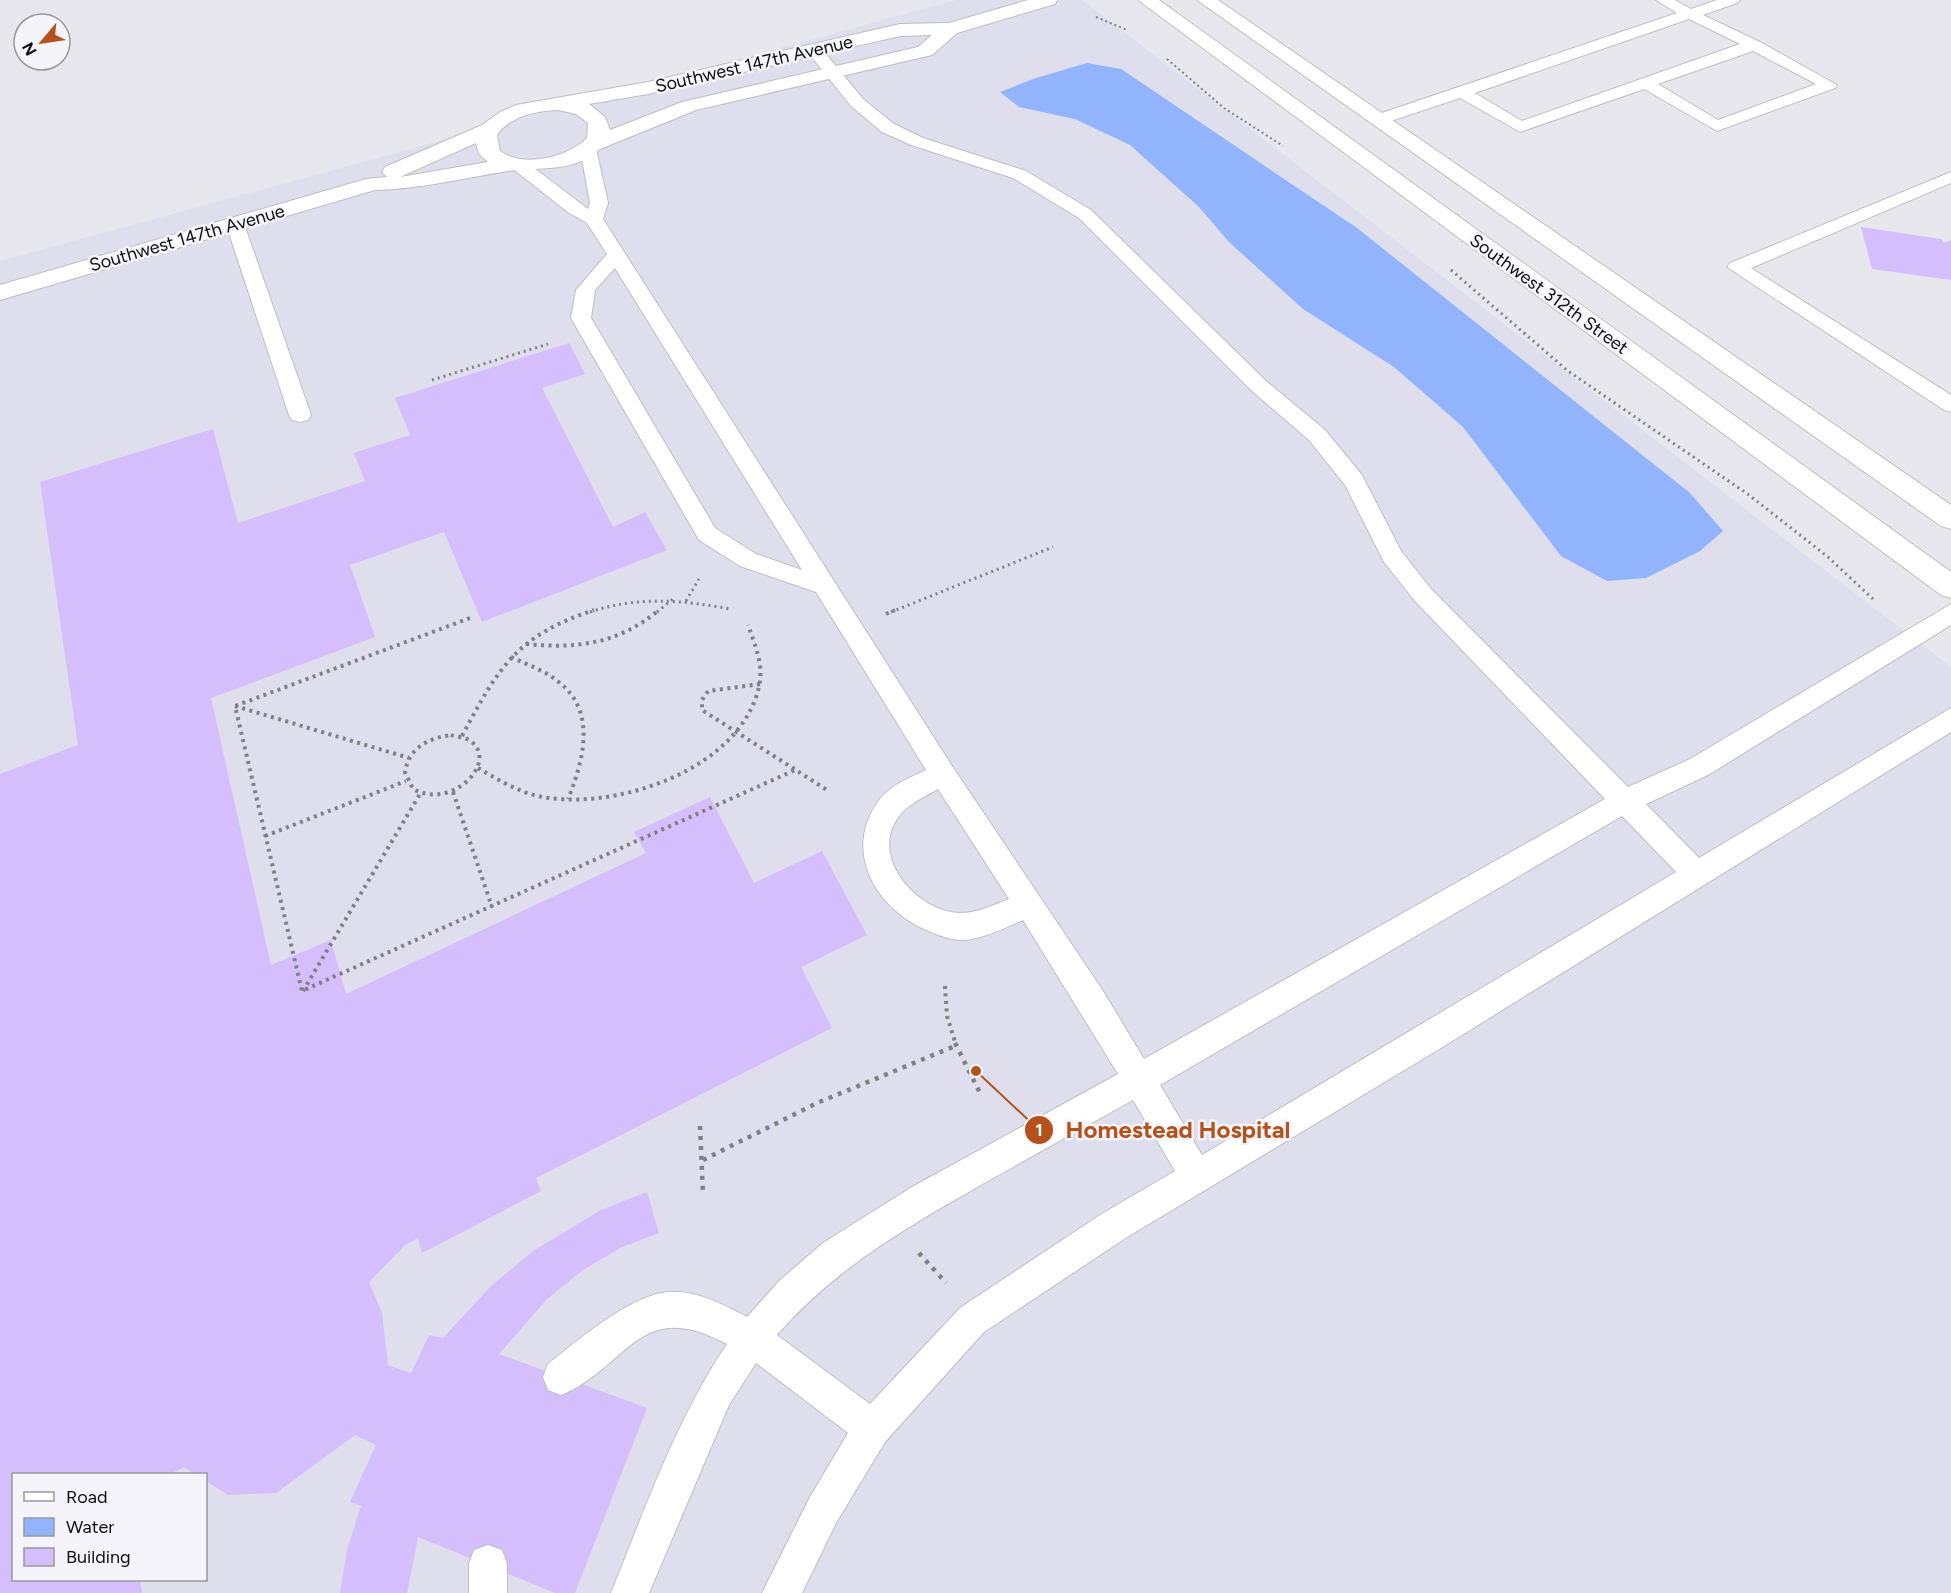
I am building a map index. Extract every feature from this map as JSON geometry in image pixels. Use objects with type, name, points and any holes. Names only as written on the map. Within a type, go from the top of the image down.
[{"type":"street","name":"Southwest 147th Avenue","points":[[374,184],[399,169],[488,130],[515,112],[815,51],[900,30],[950,29],[1048,0]]},
{"type":"street","name":"Southwest 312th Street","points":[[1147,0],[1951,587]]},
{"type":"street","name":"Southwest 312th Street","points":[[1206,0],[1951,519]]},
{"type":"street","name":"Southwest 147th Avenue","points":[[0,293],[374,184],[405,183],[517,164],[557,162],[579,155],[591,146],[689,106],[925,51],[950,29]]},
{"type":"street","points":[[558,104],[583,109],[598,121],[599,136],[591,146]]},
{"type":"street","points":[[488,130],[485,141],[493,155],[517,164]]},
{"type":"lane","points":[[1645,83],[1717,126],[1829,85],[1664,0]]},
{"type":"lane","points":[[1379,120],[1732,0]]},
{"type":"lane","points":[[1462,92],[1520,127],[1754,45]]},
{"type":"lane","points":[[815,51],[870,115],[906,138],[1010,170],[1055,193],[1085,214],[1259,386],[1317,435],[1354,481],[1392,556],[1407,577],[1623,802],[1696,874]]},
{"type":"lane","points":[[591,146],[599,203],[594,219]]},
{"type":"lane","points":[[517,164],[575,209],[594,219],[943,774],[1092,1001],[1196,1175]]},
{"type":"lane","points":[[1951,177],[1737,267],[1951,405]]},
{"type":"lane","points":[[235,224],[300,414]]},
{"type":"lane","points":[[617,255],[584,290],[579,303],[581,318],[707,534],[723,549],[743,560],[825,586]]},
{"type":"lane","points":[[630,1593],[674,1485],[716,1392],[752,1338],[791,1293],[835,1255],[884,1223],[1623,802],[1699,767],[1951,613]]},
{"type":"lane","points":[[781,1593],[823,1510],[872,1429],[972,1320],[1055,1263],[1196,1175],[1430,1037],[1951,719]]},
{"type":"lane","points":[[943,774],[898,800],[886,812],[880,827],[877,861],[896,898],[917,915],[945,924],[966,926],[1028,904]]},
{"type":"lane","points":[[561,1377],[605,1342],[668,1309],[696,1310],[752,1338],[872,1429]]},
{"type":"path","points":[[1096,16],[1131,32]]},
{"type":"path","points":[[1164,57],[1224,108],[1289,149]]},
{"type":"path","points":[[1445,265],[1568,371],[1773,513],[1827,557],[1873,599]]},
{"type":"path","points":[[432,381],[548,344]]},
{"type":"path","points":[[880,616],[1053,547]]},
{"type":"path","points":[[686,601],[699,579]]},
{"type":"path","points":[[526,644],[568,648],[603,644],[645,622],[673,599]]},
{"type":"path","points":[[462,736],[495,677],[510,657],[549,629],[601,606],[634,600],[673,599],[730,609]]},
{"type":"path","points":[[235,706],[470,618]]},
{"type":"path","points":[[478,768],[513,787],[542,797],[568,799],[622,795],[660,783],[703,760],[735,732],[753,708],[760,684],[761,658],[748,625]]},
{"type":"path","points":[[510,657],[568,689],[576,702],[584,726],[584,740],[580,768],[568,799]]},
{"type":"path","points":[[760,684],[721,688],[704,695],[702,706],[705,714],[827,790]]},
{"type":"path","points":[[235,706],[409,759]]},
{"type":"path","points":[[235,706],[302,991]]},
{"type":"path","points":[[440,736],[462,736],[477,748],[480,757],[478,768],[472,778],[453,792],[437,797],[414,791],[404,775],[409,759],[418,747],[440,736]]},
{"type":"path","points":[[302,991],[795,770]]},
{"type":"path","points":[[265,836],[406,781]]},
{"type":"path","points":[[453,792],[492,907]]},
{"type":"path","points":[[302,991],[420,794]]},
{"type":"path","points":[[945,986],[946,1020],[955,1046],[981,1095]]},
{"type":"path","points":[[703,1160],[817,1103],[955,1046]]},
{"type":"path","points":[[700,1126],[703,1195]]},
{"type":"path","points":[[916,1249],[952,1290]]},
{"type":"shaded area","points":[[956,0],[1082,0],[1951,667],[1951,1593],[0,1593],[0,261]]},
{"type":"water","points":[[1087,63],[1121,69],[1357,228],[1690,493],[1723,531],[1700,551],[1646,578],[1607,581],[1561,556],[1463,427],[1394,367],[1303,309],[1229,242],[1199,207],[1130,145],[1075,119],[1019,107],[1000,92],[1033,79]]},
{"type":"building","points":[[1861,227],[1941,239],[1944,243],[1951,240],[1951,280],[1872,269]]},
{"type":"building","points":[[569,343],[585,374],[542,388],[613,527],[645,512],[667,550],[482,622],[444,532],[350,565],[375,637],[211,698],[271,965],[331,940],[346,994],[646,853],[634,832],[710,797],[754,883],[822,851],[867,935],[801,967],[832,1028],[536,1178],[541,1191],[422,1253],[418,1238],[405,1245],[369,1282],[382,1313],[388,1365],[411,1373],[429,1335],[443,1338],[491,1286],[533,1251],[601,1210],[647,1192],[659,1233],[622,1247],[583,1270],[547,1299],[499,1354],[647,1408],[575,1593],[555,1593],[418,1537],[407,1593],[340,1593],[347,1550],[361,1506],[350,1502],[376,1445],[355,1435],[276,1493],[228,1495],[207,1482],[207,1473],[193,1473],[184,1467],[172,1473],[12,1473],[12,1581],[140,1581],[142,1593],[0,1593],[0,774],[78,745],[40,482],[213,429],[238,523],[365,481],[354,453],[410,435],[395,398]]},
{"type":"place","name":"Homestead Hospital","points":[[976,1071]]}]
